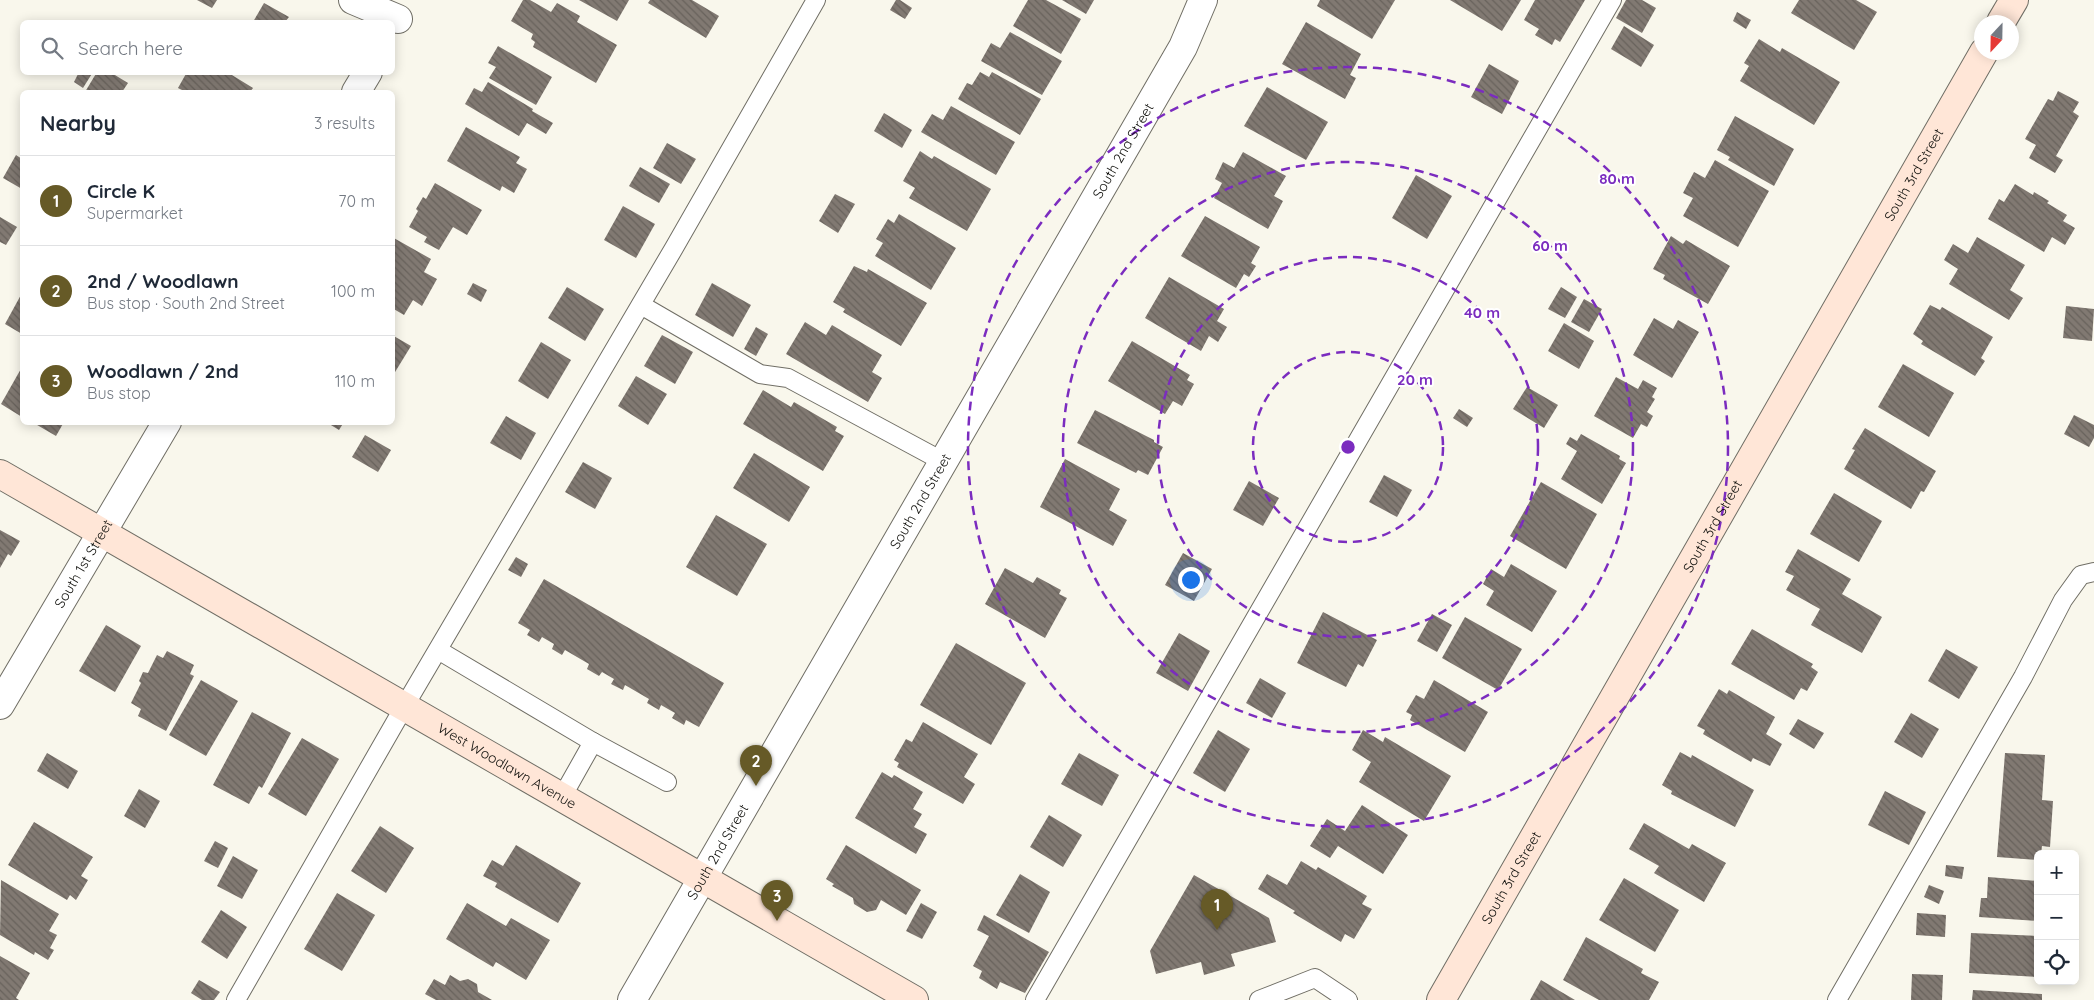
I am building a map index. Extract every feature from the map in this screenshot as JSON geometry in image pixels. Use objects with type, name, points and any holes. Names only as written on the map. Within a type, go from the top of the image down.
[{"type":"main road","points":[[2005,15],[2014,0]]},
{"type":"main road","name":"South 3rd Street","points":[[1441,1000],[1979,60]]},
{"type":"main road","name":"West Woodlawn Avenue","points":[[0,474],[914,1000]]},
{"type":"street","points":[[353,0],[400,16]]},
{"type":"street","name":"South 2nd Street","points":[[632,1000],[1183,47],[1203,0]]},
{"type":"street","points":[[357,90],[366,75]]},
{"type":"street","name":"South 1st Street","points":[[0,705],[100,532],[165,425]]},
{"type":"lane","points":[[236,1000],[404,707],[641,305],[816,0]]},
{"type":"lane","points":[[1035,1000],[1612,0]]},
{"type":"lane","points":[[641,305],[760,374],[788,378],[944,462]]},
{"type":"lane","points":[[1837,1000],[2023,677],[2063,600],[2081,576],[2094,572]]},
{"type":"lane","points":[[438,650],[593,742],[667,782]]},
{"type":"lane","points":[[562,797],[593,742]]},
{"type":"lane","points":[[1259,1000],[1315,978],[1348,1000]]},
{"type":"building","points":[[197,0],[217,0],[212,8]]},
{"type":"building","points":[[523,0],[530,0],[551,12],[557,3],[580,16],[577,22],[617,45],[596,83],[533,47],[535,42],[531,39],[533,34],[511,21]]},
{"type":"building","points":[[579,0],[629,0],[617,21]]},
{"type":"building","points":[[650,0],[692,0],[719,16],[706,38],[648,3]]},
{"type":"building","points":[[896,0],[900,0],[912,8],[905,19],[890,10]]},
{"type":"building","points":[[1028,0],[1046,0],[1081,19],[1061,54],[1013,26]]},
{"type":"building","points":[[1062,0],[1094,0],[1086,14]]},
{"type":"building","points":[[1320,0],[1395,0],[1372,39],[1317,6]]},
{"type":"building","points":[[1450,0],[1521,0],[1502,31]]},
{"type":"building","points":[[1535,0],[1585,0],[1560,42],[1555,39],[1552,45],[1535,35],[1539,29],[1524,20]]},
{"type":"building","points":[[1626,0],[1642,0],[1656,8],[1642,33],[1616,18]]},
{"type":"building","points":[[1799,0],[1856,0],[1877,12],[1854,50],[1791,13]]},
{"type":"building","points":[[264,3],[289,17],[287,20],[254,20]]},
{"type":"building","points":[[1737,12],[1751,20],[1746,29],[1733,21]]},
{"type":"building","points":[[1306,22],[1361,54],[1350,75],[1356,78],[1345,99],[1282,64]]},
{"type":"building","points":[[1624,26],[1654,45],[1641,67],[1611,49]]},
{"type":"building","points":[[1010,32],[1062,61],[1042,95],[981,61],[991,43],[1000,48]]},
{"type":"building","points":[[1759,39],[1780,52],[1782,48],[1840,82],[1814,125],[1740,81],[1749,66],[1744,63]]},
{"type":"building","points":[[498,46],[552,77],[536,105],[489,78],[496,67],[488,63]]},
{"type":"building","points":[[1489,64],[1519,81],[1502,114],[1471,97]]},
{"type":"building","points":[[980,72],[989,77],[992,72],[1041,99],[1020,135],[958,99],[967,83],[972,85]]},
{"type":"building","points":[[78,75],[91,75],[83,88],[74,82]]},
{"type":"building","points":[[95,75],[115,75],[128,83],[123,90],[86,90]]},
{"type":"building","points":[[185,75],[232,75],[253,88],[252,90],[182,90],[178,88]]},
{"type":"building","points":[[488,82],[553,123],[546,134],[527,123],[519,136],[465,104],[474,88],[482,92]]},
{"type":"building","points":[[1267,87],[1328,122],[1306,160],[1244,126]]},
{"type":"building","points":[[2058,91],[2079,102],[2073,112],[2079,116],[2056,156],[2063,160],[2055,173],[2029,158],[2036,145],[2025,139],[2048,99],[2053,101]]},
{"type":"building","points":[[951,106],[1015,142],[996,175],[921,132],[932,114],[943,120]]},
{"type":"building","points":[[884,113],[912,130],[902,148],[874,131]]},
{"type":"building","points":[[1735,116],[1794,149],[1774,186],[1728,160],[1730,157],[1717,150]]},
{"type":"building","points":[[466,127],[520,157],[516,163],[527,169],[514,193],[502,186],[500,191],[447,161]]},
{"type":"building","points":[[667,143],[696,159],[681,184],[653,168]]},
{"type":"building","points":[[920,151],[932,159],[934,156],[991,189],[967,231],[909,198],[915,188],[903,181]]},
{"type":"building","points":[[1243,152],[1286,176],[1274,196],[1283,201],[1268,229],[1214,198],[1222,183],[1215,179],[1223,162],[1234,168]]},
{"type":"building","points":[[16,155],[20,158],[20,188],[3,178]]},
{"type":"building","points":[[1715,160],[1769,191],[1738,247],[1683,216],[1693,198],[1683,193],[1694,172],[1705,178]]},
{"type":"building","points":[[640,167],[670,184],[659,203],[629,186]]},
{"type":"building","points":[[1416,175],[1452,196],[1427,239],[1392,218]]},
{"type":"building","points":[[435,183],[482,210],[467,235],[453,227],[439,250],[424,242],[427,237],[409,227],[423,197],[426,199]]},
{"type":"building","points":[[2015,184],[2033,195],[2034,192],[2049,201],[2047,203],[2067,215],[2063,221],[2075,228],[2065,245],[2052,237],[2044,252],[1988,219],[1999,199],[2004,202]]},
{"type":"building","points":[[835,194],[855,204],[838,233],[819,221]]},
{"type":"building","points":[[623,206],[655,224],[636,258],[604,240]]},
{"type":"building","points":[[899,214],[956,248],[931,290],[875,256],[883,243],[876,239],[888,219],[894,223]]},
{"type":"building","points":[[1205,216],[1260,247],[1251,263],[1256,266],[1249,277],[1244,274],[1236,288],[1181,256]]},
{"type":"building","points":[[0,217],[17,227],[6,245],[0,242]]},
{"type":"building","points":[[1671,236],[1683,244],[1686,240],[1730,266],[1708,304],[1663,279],[1665,275],[1653,269]]},
{"type":"building","points":[[1977,237],[2025,265],[2010,290],[2023,298],[2009,320],[1949,284],[1958,269],[1944,260],[1953,244],[1968,253]]},
{"type":"building","points":[[395,239],[431,259],[424,272],[437,279],[422,306],[413,300],[404,315],[395,310]]},
{"type":"building","points":[[854,266],[867,272],[868,269],[927,303],[901,346],[843,312],[845,309],[833,302]]},
{"type":"building","points":[[1169,277],[1224,309],[1217,321],[1227,327],[1218,342],[1209,336],[1201,351],[1145,318]]},
{"type":"building","points":[[473,283],[487,290],[481,302],[467,294]]},
{"type":"building","points":[[712,283],[751,305],[733,337],[695,315]]},
{"type":"building","points":[[567,287],[604,309],[585,341],[548,318]]},
{"type":"building","points":[[1561,287],[1577,297],[1565,318],[1548,309]]},
{"type":"building","points":[[20,297],[20,333],[5,324]]},
{"type":"building","points":[[1584,299],[1602,309],[1589,332],[1571,322]]},
{"type":"building","points":[[1930,305],[1940,310],[1942,307],[1993,337],[1981,358],[1985,361],[1975,376],[1921,344],[1923,341],[1913,334]]},
{"type":"building","points":[[2066,306],[2094,309],[2092,341],[2063,338]]},
{"type":"building","points":[[1654,318],[1673,329],[1678,320],[1699,332],[1672,378],[1633,355]]},
{"type":"building","points":[[805,322],[826,335],[832,325],[882,355],[872,372],[882,378],[868,402],[786,354]]},
{"type":"building","points":[[1564,323],[1594,341],[1579,369],[1548,351]]},
{"type":"building","points":[[756,327],[768,334],[756,356],[744,349]]},
{"type":"building","points":[[662,335],[693,352],[675,384],[644,366]]},
{"type":"building","points":[[395,337],[411,346],[395,372]]},
{"type":"building","points":[[1132,341],[1190,375],[1187,380],[1194,384],[1182,406],[1173,401],[1165,414],[1108,381]]},
{"type":"building","points":[[541,342],[571,360],[548,399],[518,381]]},
{"type":"building","points":[[1903,364],[1954,393],[1929,437],[1878,407]]},
{"type":"building","points":[[20,371],[20,416],[1,404]]},
{"type":"building","points":[[636,376],[667,394],[648,425],[618,406]]},
{"type":"building","points":[[1616,377],[1638,389],[1643,380],[1657,388],[1652,397],[1655,399],[1647,412],[1653,416],[1647,427],[1641,424],[1633,438],[1594,416]]},
{"type":"building","points":[[1527,387],[1558,405],[1544,428],[1513,409]]},
{"type":"building","points":[[763,390],[791,407],[794,402],[837,427],[835,431],[844,436],[823,471],[743,424]]},
{"type":"building","points":[[1459,409],[1473,418],[1467,427],[1453,418]]},
{"type":"building","points":[[1095,410],[1154,440],[1154,442],[1163,447],[1148,475],[1138,470],[1136,473],[1077,443]]},
{"type":"building","points":[[2074,415],[2094,425],[2094,438],[2089,447],[2064,434]]},
{"type":"building","points":[[506,416],[536,433],[521,460],[490,443]]},
{"type":"building","points":[[37,425],[62,425],[56,436]]},
{"type":"building","points":[[331,425],[342,425],[339,430]]},
{"type":"building","points":[[1865,428],[1936,471],[1924,492],[1921,491],[1911,509],[1844,469],[1855,450],[1852,449]]},
{"type":"building","points":[[1581,434],[1620,456],[1619,459],[1626,463],[1602,504],[1561,479],[1577,451],[1566,444],[1570,437],[1577,441]]},
{"type":"building","points":[[365,435],[391,450],[378,472],[352,457]]},
{"type":"building","points":[[754,453],[810,487],[789,522],[733,488]]},
{"type":"building","points":[[1065,459],[1120,489],[1109,510],[1127,520],[1113,546],[1040,507]]},
{"type":"building","points":[[583,462],[612,478],[595,509],[565,492]]},
{"type":"building","points":[[1384,475],[1412,490],[1397,517],[1369,502]]},
{"type":"building","points":[[1249,481],[1279,498],[1263,526],[1233,510]]},
{"type":"building","points":[[1541,482],[1597,514],[1566,569],[1510,536]]},
{"type":"building","points":[[1834,493],[1882,521],[1859,562],[1810,534]]},
{"type":"building","points":[[716,515],[767,544],[737,596],[686,567]]},
{"type":"building","points":[[0,530],[20,541],[11,556],[8,554],[0,568]]},
{"type":"building","points":[[1798,549],[1851,579],[1842,594],[1882,617],[1862,653],[1811,625],[1820,609],[1786,590],[1794,576],[1785,572]]},
{"type":"building","points":[[1183,553],[1212,569],[1194,601],[1165,585]]},
{"type":"building","points":[[516,557],[528,564],[521,577],[508,570]]},
{"type":"building","points":[[1511,564],[1557,591],[1532,632],[1486,605],[1494,591],[1483,584],[1491,569],[1504,577]]},
{"type":"building","points":[[1005,568],[1033,583],[1037,577],[1061,590],[1059,594],[1067,598],[1045,638],[985,604]]},
{"type":"building","points":[[544,579],[724,683],[699,727],[686,720],[684,725],[672,718],[675,713],[661,705],[659,710],[647,703],[649,699],[625,685],[623,690],[611,684],[614,679],[602,672],[599,676],[587,669],[589,664],[565,650],[562,655],[552,649],[554,644],[542,637],[539,642],[527,635],[530,630],[518,623]]},
{"type":"building","points":[[1323,612],[1377,640],[1363,667],[1358,664],[1346,687],[1297,663]]},
{"type":"building","points":[[1432,614],[1452,625],[1437,652],[1417,641]]},
{"type":"building","points":[[1465,617],[1522,649],[1498,690],[1442,658]]},
{"type":"building","points":[[106,625],[141,646],[115,692],[79,671]]},
{"type":"building","points":[[1752,629],[1813,664],[1811,667],[1818,672],[1807,691],[1801,688],[1794,700],[1731,664]]},
{"type":"building","points":[[1179,633],[1210,651],[1188,691],[1156,673]]},
{"type":"building","points":[[956,643],[1026,683],[991,745],[920,705]]},
{"type":"building","points":[[1946,649],[1978,667],[1959,699],[1928,681]]},
{"type":"building","points":[[167,651],[194,665],[190,674],[194,676],[166,731],[138,716],[141,709],[131,703],[141,683],[139,681],[143,672],[148,673],[157,655],[163,658]]},
{"type":"building","points":[[1260,678],[1286,693],[1272,718],[1246,703]]},
{"type":"building","points":[[201,680],[238,701],[206,756],[169,735]]},
{"type":"building","points":[[1434,680],[1488,712],[1465,752],[1410,720],[1412,715],[1406,712],[1416,695],[1424,699]]},
{"type":"building","points":[[1719,689],[1727,694],[1729,690],[1775,717],[1766,734],[1782,744],[1770,766],[1753,758],[1751,762],[1703,734],[1705,730],[1697,726]]},
{"type":"building","points":[[252,712],[291,733],[262,788],[259,786],[249,804],[213,785]]},
{"type":"building","points":[[1911,713],[1939,729],[1922,758],[1894,742]]},
{"type":"building","points":[[1798,719],[1824,733],[1814,749],[1789,734]]},
{"type":"building","points":[[923,722],[978,754],[964,777],[975,784],[963,804],[897,767],[899,763],[894,760],[906,739],[912,742]]},
{"type":"building","points":[[1218,730],[1250,749],[1225,792],[1193,773]]},
{"type":"building","points":[[1363,730],[1383,742],[1385,737],[1451,776],[1424,821],[1359,782],[1371,762],[1352,750]]},
{"type":"building","points":[[302,738],[339,759],[306,816],[268,794]]},
{"type":"building","points":[[1680,752],[1691,758],[1692,755],[1754,790],[1735,827],[1671,794],[1672,791],[1662,785]]},
{"type":"building","points":[[47,753],[78,771],[68,789],[37,771]]},
{"type":"building","points":[[1079,753],[1119,775],[1102,806],[1061,784]]},
{"type":"building","points":[[2005,753],[2045,755],[2042,800],[2053,801],[2050,847],[2042,846],[2042,850],[2034,850],[2034,860],[1997,857]]},
{"type":"building","points":[[882,772],[892,778],[894,775],[923,792],[913,809],[922,814],[914,827],[927,834],[916,854],[855,818]]},
{"type":"building","points":[[139,789],[160,801],[145,828],[124,816]]},
{"type":"building","points":[[1885,791],[1926,812],[1909,845],[1868,825]]},
{"type":"building","points":[[1362,805],[1408,835],[1383,874],[1338,846],[1330,858],[1310,846],[1327,819],[1345,831]]},
{"type":"building","points":[[1049,815],[1082,835],[1063,867],[1030,847]]},
{"type":"building","points":[[34,822],[93,857],[81,876],[88,880],[76,900],[70,895],[67,900],[8,865]]},
{"type":"building","points":[[1644,823],[1689,849],[1692,844],[1726,863],[1704,902],[1654,873],[1659,866],[1629,849]]},
{"type":"building","points":[[380,826],[414,848],[386,893],[351,871]]},
{"type":"building","points":[[215,841],[228,848],[218,868],[204,861]]},
{"type":"building","points":[[516,845],[581,883],[558,923],[495,887],[497,883],[483,876],[492,860],[503,866]]},
{"type":"building","points":[[846,845],[921,890],[906,915],[881,900],[876,910],[867,912],[854,904],[853,898],[832,886],[834,884],[826,879]]},
{"type":"building","points":[[233,856],[258,870],[242,899],[217,886]]},
{"type":"building","points":[[1301,861],[1316,870],[1318,867],[1367,896],[1362,904],[1372,909],[1354,939],[1345,934],[1341,942],[1258,889],[1267,874],[1287,885]]},
{"type":"building","points":[[1946,865],[1964,867],[1962,879],[1945,876]]},
{"type":"building","points":[[1020,874],[1050,892],[1029,933],[996,915]]},
{"type":"building","points":[[1194,875],[1269,918],[1276,942],[1231,954],[1235,966],[1204,975],[1201,962],[1156,974],[1150,951]]},
{"type":"building","points":[[1988,877],[2034,881],[2034,921],[1979,917],[1981,898],[1987,898]]},
{"type":"building","points":[[1624,878],[1679,910],[1655,952],[1599,920]]},
{"type":"building","points":[[1,880],[59,914],[49,931],[57,935],[50,948],[54,950],[48,960],[35,952],[34,955],[0,935]]},
{"type":"building","points":[[1929,885],[1944,891],[1939,904],[1924,897]]},
{"type":"building","points":[[337,893],[375,915],[342,971],[304,949]]},
{"type":"building","points":[[467,903],[506,926],[511,918],[550,940],[526,980],[496,962],[493,967],[446,939]]},
{"type":"building","points":[[921,903],[937,912],[922,939],[906,931]]},
{"type":"building","points":[[221,910],[247,927],[227,959],[201,942]]},
{"type":"building","points":[[1917,913],[1946,915],[1945,937],[1916,935]]},
{"type":"building","points":[[984,915],[1049,952],[1025,993],[1000,982],[997,989],[979,978],[982,971],[973,966],[989,936],[977,930]]},
{"type":"building","points":[[1971,933],[2034,936],[2034,977],[1969,973]]},
{"type":"building","points":[[1586,937],[1643,969],[1641,973],[1659,982],[1649,1000],[1599,1000],[1563,980]]},
{"type":"building","points":[[0,956],[30,973],[16,998],[19,1000],[0,1000]]},
{"type":"building","points":[[1912,974],[1943,975],[1942,1000],[1911,1000]]},
{"type":"building","points":[[450,975],[460,981],[468,979],[477,984],[478,992],[492,1000],[436,1000],[425,994],[434,979],[445,985]]},
{"type":"building","points":[[199,980],[220,992],[214,1000],[202,1000],[191,993]]},
{"type":"building","points":[[1541,980],[1575,1000],[1530,1000]]},
{"type":"building","points":[[1973,990],[2042,994],[2042,1000],[1972,1000]]},
{"type":"place","name":"2nd / Woodlawn","points":[[756,786]]},
{"type":"place","name":"Woodlawn / 2nd","points":[[777,921]]},
{"type":"place","name":"Circle K","points":[[1217,930]]}]
